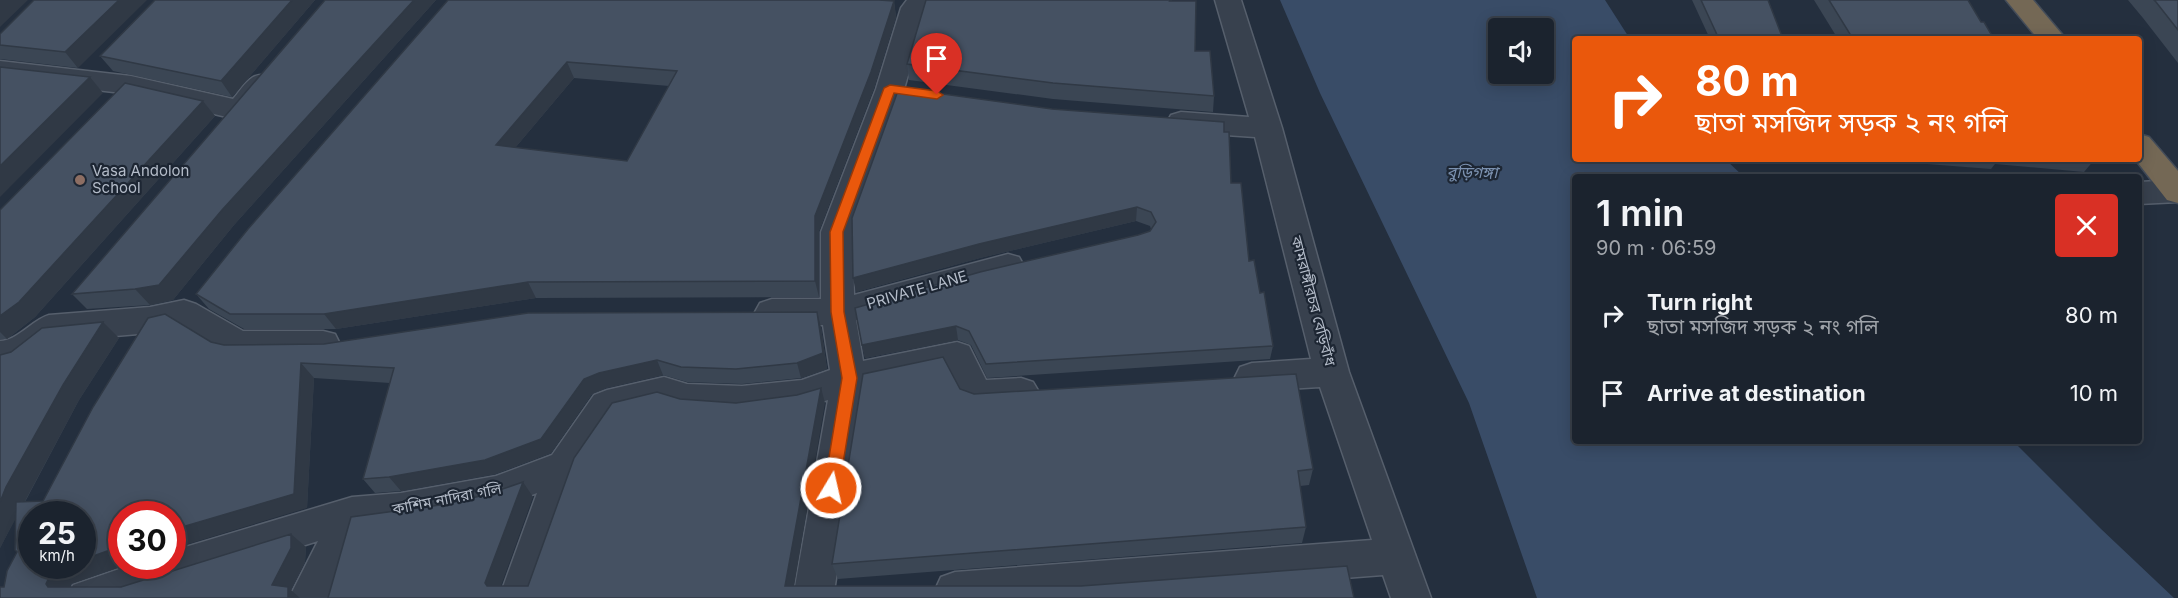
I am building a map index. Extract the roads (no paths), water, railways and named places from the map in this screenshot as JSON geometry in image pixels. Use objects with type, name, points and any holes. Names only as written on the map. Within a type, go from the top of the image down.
[{"type":"highway","points":[[2019,0],[2050,36]]},
{"type":"highway","points":[[2142,148],[2178,191]]},
{"type":"street","name":"কামরাঙ্গীরচর বেড়িবাঁধ","points":[[1228,0],[1267,128],[1332,372],[1411,598]]},
{"type":"street","points":[[813,598],[849,378],[838,312],[837,232],[902,90],[909,5]]},
{"type":"street","points":[[84,81],[108,57]]},
{"type":"street","points":[[217,136],[278,64]]},
{"type":"street","points":[[0,70],[131,85],[240,110]]},
{"type":"street","points":[[107,110],[131,85]]},
{"type":"street","points":[[1151,120],[1267,128]]},
{"type":"street","points":[[2142,193],[2178,191]]},
{"type":"street","name":"PRIVATE LANE","points":[[742,312],[838,312],[981,272],[1037,259]]},
{"type":"street","points":[[0,355],[15,355],[49,328],[72,302]]},
{"type":"street","points":[[49,328],[150,320],[191,304],[238,345],[348,342]]},
{"type":"street","points":[[131,350],[150,320]]},
{"type":"street","points":[[519,598],[565,466],[607,405],[664,391],[687,398],[742,401],[802,394],[849,378],[957,356],[976,395],[1047,390]]},
{"type":"street","points":[[1225,379],[1332,372]]},
{"type":"street","name":"কাশিম নাদিরা গলি","points":[[87,598],[352,514],[401,510],[497,492],[565,466]]},
{"type":"street","points":[[309,598],[352,514]]},
{"type":"street","points":[[925,592],[1396,556]]},
{"type":"water","name":"বুড়িগঙ্গা","points":[[1280,0],[1605,0],[1628,36],[1572,36],[1572,162],[1728,162],[1741,174],[1572,174],[1572,444],[2016,444],[2174,598],[1537,598],[1469,403],[1320,93]]},
{"type":"place","name":"Vasa Andolon School","points":[[80,180]]}]
